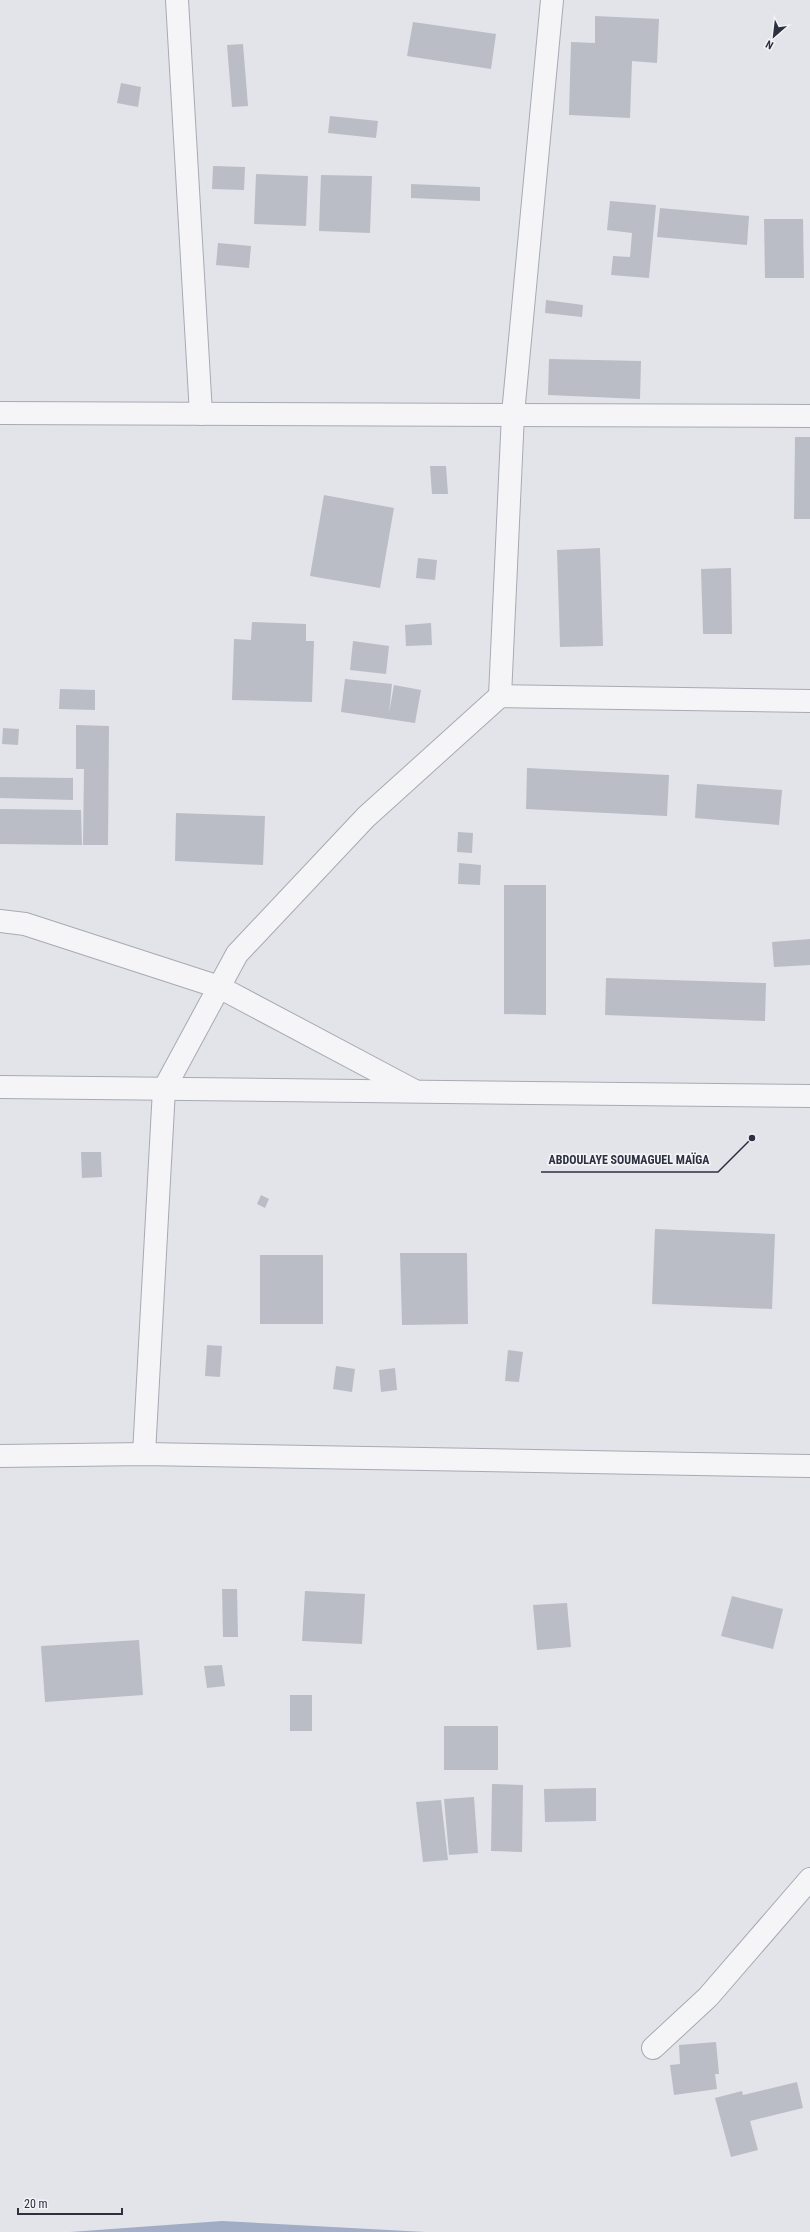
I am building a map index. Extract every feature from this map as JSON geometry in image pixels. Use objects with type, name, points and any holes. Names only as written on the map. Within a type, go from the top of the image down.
[{"type":"street","points":[[177,0],[201,414]]},
{"type":"street","points":[[500,696],[513,414],[552,0]]},
{"type":"street","points":[[0,413],[810,416]]},
{"type":"street","points":[[144,1454],[164,1089],[238,954],[366,817],[500,696],[810,701]]},
{"type":"street","points":[[0,921],[25,924],[219,987],[416,1092]]},
{"type":"street","points":[[0,1087],[810,1096]]},
{"type":"street","points":[[0,1456],[144,1454],[810,1466]]},
{"type":"street","points":[[653,2048],[708,1997],[810,1879]]},
{"type":"water","points":[[222,2221],[425,2232],[70,2232]]},
{"type":"building","points":[[595,16],[659,19],[657,63],[632,61],[630,118],[569,115],[571,42],[595,43]]},
{"type":"building","points":[[413,22],[496,34],[491,69],[407,56]]},
{"type":"building","points":[[243,44],[248,106],[232,107],[227,45]]},
{"type":"building","points":[[121,83],[141,87],[138,107],[117,103]]},
{"type":"building","points":[[330,116],[378,121],[376,138],[328,133]]},
{"type":"building","points":[[213,166],[245,167],[244,190],[212,189]]},
{"type":"building","points":[[256,174],[308,176],[306,226],[254,224]]},
{"type":"building","points":[[321,175],[372,176],[370,233],[319,231]]},
{"type":"building","points":[[411,184],[480,187],[480,201],[411,198]]},
{"type":"building","points":[[610,201],[656,205],[649,278],[611,275],[613,256],[630,257],[632,233],[607,230]]},
{"type":"building","points":[[660,208],[749,216],[747,245],[657,237]]},
{"type":"building","points":[[764,219],[803,219],[804,278],[765,278]]},
{"type":"building","points":[[218,243],[251,246],[249,268],[216,265]]},
{"type":"building","points":[[546,300],[583,305],[582,317],[545,313]]},
{"type":"building","points":[[549,359],[641,361],[640,399],[548,395]]},
{"type":"building","points":[[795,437],[810,437],[810,519],[794,519]]},
{"type":"building","points":[[430,466],[446,466],[448,494],[432,494]]},
{"type":"building","points":[[324,495],[394,508],[380,588],[310,576]]},
{"type":"building","points":[[600,548],[603,646],[560,647],[557,550]]},
{"type":"building","points":[[418,558],[437,560],[435,580],[416,578]]},
{"type":"building","points":[[731,568],[732,634],[703,634],[701,569]]},
{"type":"building","points":[[252,622],[306,624],[306,641],[314,641],[312,702],[232,700],[234,639],[251,640]]},
{"type":"building","points":[[431,623],[432,645],[406,646],[405,625]]},
{"type":"building","points":[[353,641],[389,646],[386,674],[350,670]]},
{"type":"building","points":[[345,679],[392,684],[389,713],[394,685],[421,690],[415,723],[341,712]]},
{"type":"building","points":[[60,689],[95,690],[95,710],[59,709]]},
{"type":"building","points":[[76,725],[109,726],[108,845],[83,845],[84,769],[76,769]]},
{"type":"building","points":[[3,728],[19,729],[18,745],[2,744]]},
{"type":"building","points":[[527,768],[669,775],[667,816],[526,809]]},
{"type":"building","points":[[0,777],[73,778],[73,800],[0,798]]},
{"type":"building","points":[[697,784],[782,790],[779,825],[695,818]]},
{"type":"building","points":[[0,809],[81,810],[82,845],[0,844]]},
{"type":"building","points":[[176,813],[265,816],[263,865],[175,861]]},
{"type":"building","points":[[458,832],[473,833],[472,853],[457,852]]},
{"type":"building","points":[[459,863],[481,865],[480,885],[458,884]]},
{"type":"building","points":[[504,885],[546,885],[546,1015],[504,1014]]},
{"type":"building","points":[[810,939],[810,965],[774,967],[772,942]]},
{"type":"building","points":[[606,978],[766,983],[765,1021],[605,1015]]},
{"type":"building","points":[[81,1152],[101,1152],[102,1177],[82,1178]]},
{"type":"building","points":[[261,1195],[269,1199],[265,1208],[257,1204]]},
{"type":"building","points":[[655,1229],[775,1234],[772,1309],[652,1304]]},
{"type":"building","points":[[400,1253],[467,1253],[468,1324],[402,1325]]},
{"type":"building","points":[[260,1255],[323,1255],[323,1324],[260,1324]]},
{"type":"building","points":[[207,1345],[222,1346],[220,1377],[205,1376]]},
{"type":"building","points":[[508,1350],[523,1352],[519,1382],[505,1381]]},
{"type":"building","points":[[336,1366],[355,1369],[352,1392],[333,1389]]},
{"type":"building","points":[[395,1368],[397,1390],[381,1392],[379,1370]]},
{"type":"building","points":[[222,1589],[237,1589],[238,1637],[223,1637]]},
{"type":"building","points":[[305,1591],[365,1594],[362,1644],[302,1641]]},
{"type":"building","points":[[732,1596],[783,1609],[773,1649],[721,1636]]},
{"type":"building","points":[[567,1603],[571,1647],[537,1650],[533,1605]]},
{"type":"building","points":[[139,1640],[143,1695],[45,1702],[41,1646]]},
{"type":"building","points":[[222,1665],[225,1686],[207,1688],[204,1666]]},
{"type":"building","points":[[290,1695],[312,1695],[312,1731],[290,1731]]},
{"type":"building","points":[[444,1726],[498,1726],[498,1770],[444,1770]]},
{"type":"building","points":[[492,1784],[523,1785],[522,1852],[491,1851]]},
{"type":"building","points":[[596,1788],[596,1821],[545,1822],[544,1789]]},
{"type":"building","points":[[474,1797],[478,1853],[449,1855],[444,1799]]},
{"type":"building","points":[[441,1800],[448,1860],[423,1862],[416,1802]]},
{"type":"building","points":[[716,2042],[719,2074],[715,2074],[717,2089],[674,2095],[670,2065],[680,2064],[679,2045]]},
{"type":"building","points":[[797,2082],[803,2108],[750,2121],[758,2150],[731,2157],[715,2098],[742,2091],[743,2095]]},
{"type":"place","name":"ABDOULAYE SOUMAGUEL MAÏGA","points":[[752,1138]]}]
